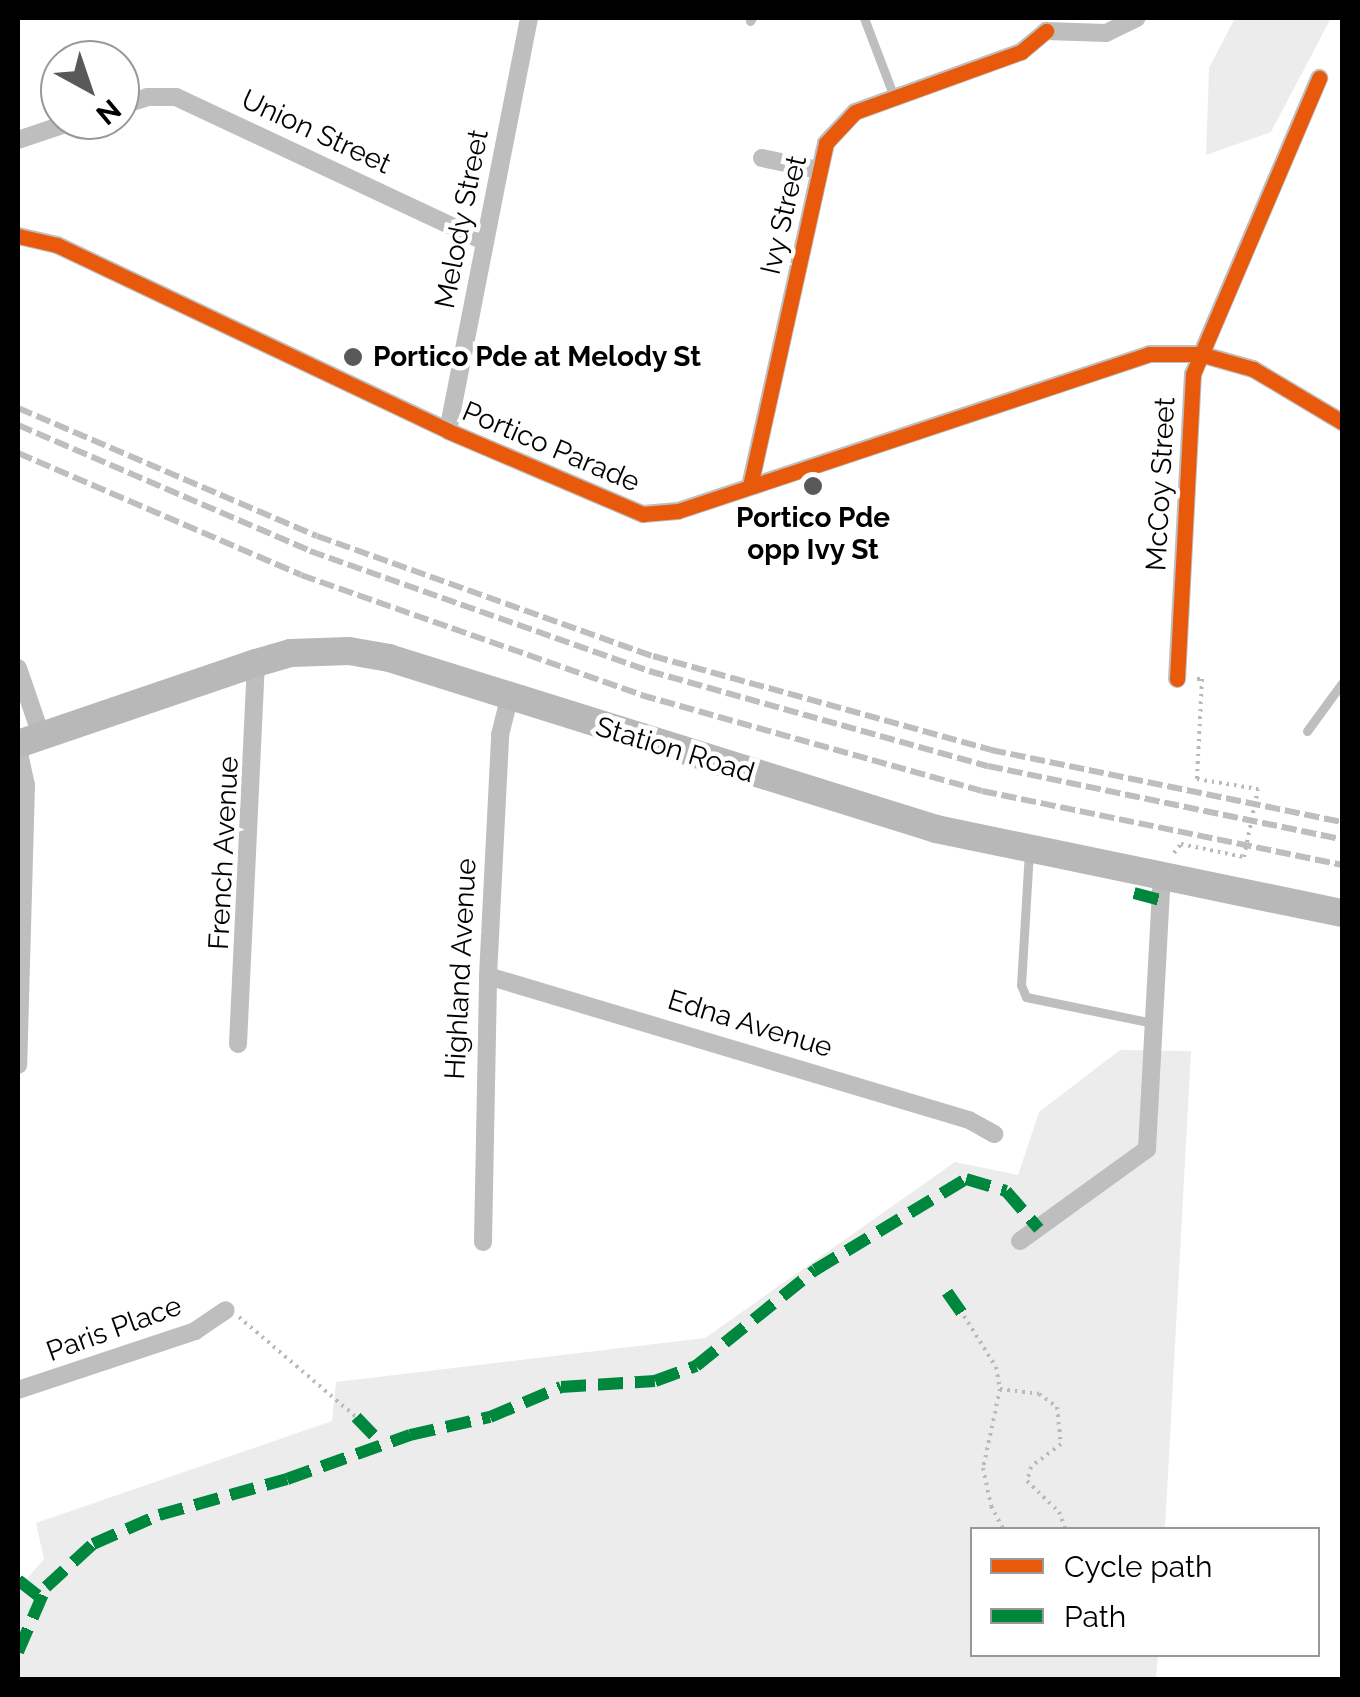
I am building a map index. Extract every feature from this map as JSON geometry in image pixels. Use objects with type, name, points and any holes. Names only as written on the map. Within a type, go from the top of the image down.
[{"type":"main road","name":"Station Road","points":[[25,742],[256,663],[291,654],[349,651],[389,658],[510,700],[936,829],[1342,914]]},
{"type":"street","name":"Melody Street","points":[[448,431],[529,18]]},
{"type":"street","points":[[1043,24],[1106,33],[1138,18]]},
{"type":"street","name":"Ivy Street","points":[[750,486],[826,144],[843,120],[894,97],[1021,52],[1043,24]]},
{"type":"street","name":"McCoy Street","points":[[1177,678],[1188,401],[1200,354],[1319,78]]},
{"type":"street","name":"Union Street","points":[[140,99],[176,98],[485,242]]},
{"type":"street","points":[[762,158],[820,170]]},
{"type":"street","name":"Portico Parade","points":[[18,236],[57,245],[448,431],[644,514],[678,511],[1120,360],[1200,354]]},
{"type":"street","points":[[1200,354],[1275,378],[1342,422]]},
{"type":"street","name":"French Avenue","points":[[238,1044],[256,663]]},
{"type":"street","points":[[18,668],[26,786],[18,1065]]},
{"type":"street","name":"Highland Avenue","points":[[483,1242],[488,976],[500,734],[510,700]]},
{"type":"street","points":[[1020,1241],[1147,1149],[1162,875]]},
{"type":"street","name":"Edna Avenue","points":[[488,976],[969,1120],[994,1134]]},
{"type":"street","name":"Paris Place","points":[[18,1390],[195,1331],[226,1310]]},
{"type":"lane","points":[[864,18],[894,97]]},
{"type":"lane","points":[[1307,731],[1342,682]]},
{"type":"lane","points":[[1030,849],[1022,985],[1026,997],[1153,1023]]},
{"type":"path","points":[[1177,678],[1202,680],[1197,779],[1258,789],[1244,857],[1194,846]]},
{"type":"path","points":[[226,1310],[253,1324],[356,1417]]},
{"type":"path","points":[[964,1316],[993,1358],[1000,1389],[984,1468],[991,1506],[1002,1527]]},
{"type":"path","points":[[1000,1389],[1040,1394],[1056,1407],[1061,1444],[1031,1467],[1027,1481],[1059,1512],[1065,1527]]},
{"type":"shaded area","points":[[1235,18],[1331,18],[1271,132],[1206,155],[1209,68]]},
{"type":"shaded area","points":[[1120,1050],[1191,1051],[1165,1527],[970,1527],[970,1657],[1158,1657],[1156,1679],[18,1680],[18,1589],[44,1559],[36,1523],[332,1421],[336,1382],[705,1338],[955,1162],[1018,1175],[1039,1112]]},
{"type":"railway","points":[[18,408],[317,536],[653,656],[991,750],[1342,822]]},
{"type":"railway","points":[[18,425],[310,551],[649,671],[988,766],[1342,839]]},
{"type":"railway","points":[[18,453],[301,575],[641,695],[982,791],[1342,865]]},
{"type":"marked path","points":[[1134,893],[1160,900]]},
{"type":"marked path","points":[[18,1652],[46,1587],[93,1544],[159,1515],[287,1479],[410,1435],[490,1417],[561,1387],[655,1381],[696,1366],[815,1270],[966,1179],[1006,1191],[1039,1229]]},
{"type":"marked path","points":[[947,1292],[964,1316]]},
{"type":"marked path","points":[[356,1417],[382,1444]]},
{"type":"marked path","points":[[18,1580],[41,1598]]},
{"type":"cycle path","points":[[750,486],[826,143],[855,112],[1021,52],[1046,31]]},
{"type":"cycle path","points":[[1177,679],[1193,374],[1319,78]]},
{"type":"cycle path","points":[[18,236],[57,245],[448,431],[643,514],[678,511],[1149,354],[1200,354],[1253,369],[1342,422]]},
{"type":"place","name":"Portico Pde at Melody St","points":[[353,357]]},
{"type":"place","name":"Portico Pde opp Ivy St","points":[[813,486]]}]
